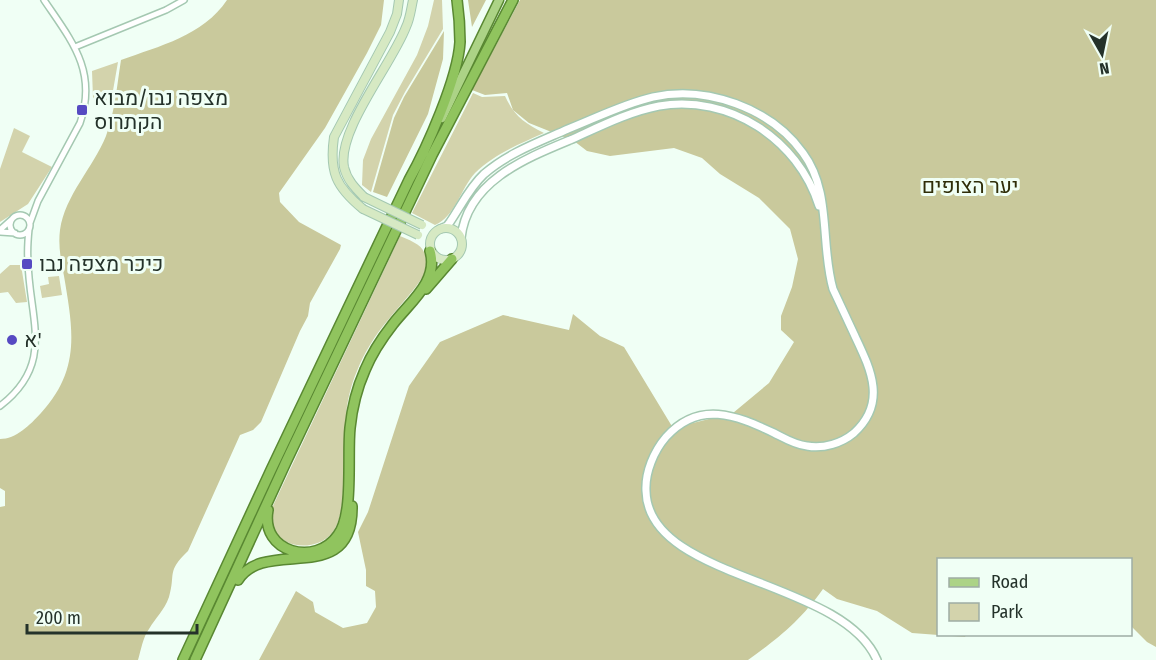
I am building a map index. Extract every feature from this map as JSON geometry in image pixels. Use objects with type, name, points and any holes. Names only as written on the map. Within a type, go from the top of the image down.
[{"type":"highway","points":[[183,660],[271,470],[423,154],[454,72],[460,43],[457,0]]},
{"type":"highway","points":[[195,660],[432,155],[512,0]]},
{"type":"highway","points":[[286,462],[269,507],[268,530],[282,546],[290,549],[306,552],[327,546],[339,534],[346,515],[352,413],[364,371],[377,346],[431,274],[433,260],[430,247]]},
{"type":"highway","points":[[405,309],[452,259]]},
{"type":"highway","points":[[224,602],[242,572],[248,568],[265,562],[316,557],[330,551],[340,543],[347,533],[352,518],[349,463]]},
{"type":"main road","points":[[399,0],[397,14],[390,32],[342,118],[334,137],[331,155],[332,171],[343,190],[363,209],[418,235],[430,247],[433,255],[442,260],[452,259],[462,248],[461,238],[455,230],[422,225],[364,197],[347,179],[344,164],[344,148],[350,130],[388,65],[407,26],[413,0]]},
{"type":"main road","points":[[423,154],[499,0]]},
{"type":"main road","points":[[430,247],[431,236],[439,229]]},
{"type":"street","points":[[0,231],[25,233],[39,199],[84,112],[87,81],[85,70],[75,47],[44,0]]},
{"type":"street","points":[[75,47],[166,10],[184,0]]},
{"type":"street","points":[[439,229],[447,226],[465,197],[483,176],[523,149],[615,109],[654,97],[677,94],[720,99],[754,112],[784,133],[802,151],[815,175],[823,202],[828,274],[832,289],[868,362],[873,381],[872,404],[864,420],[847,438],[831,445],[814,447],[789,441],[732,416],[714,414],[697,417],[673,430],[658,448],[648,471],[646,493],[651,513],[657,524],[680,546],[834,615],[862,637],[877,660]]},
{"type":"street","points":[[461,238],[462,224],[474,202],[490,183],[505,171],[527,158],[619,118],[656,107],[677,104],[718,109],[743,118],[768,132],[802,167],[817,197],[824,229]]},
{"type":"street","points":[[0,231],[39,199]]},
{"type":"street","points":[[0,406],[12,397],[26,379],[36,351],[36,326],[27,262],[29,226],[24,216],[15,217]]},
{"type":"street","points":[[15,217],[11,228],[28,250]]},
{"type":"green space","points":[[227,0],[384,0],[381,25],[367,53],[325,128],[279,193],[280,202],[299,222],[341,245],[340,249],[310,303],[308,316],[261,422],[253,430],[240,435],[188,551],[174,568],[169,597],[147,632],[138,660],[0,660],[0,507],[5,506],[5,491],[0,488],[0,439],[17,434],[41,413],[63,381],[68,365],[71,348],[70,314],[59,242],[67,205],[106,136],[114,108],[121,60],[193,31],[206,23]]},
{"type":"green space","points":[[434,0],[442,0],[443,29],[393,115],[371,192],[362,185],[363,160],[371,139],[417,55],[428,26]]},
{"type":"green space","points":[[468,0],[486,0],[472,27]]},
{"type":"green space","name":"יער הצופים","points":[[520,0],[1156,0],[1156,647],[1147,642],[1132,627],[1132,558],[937,558],[937,635],[912,633],[877,611],[837,599],[823,589],[789,628],[748,660],[259,660],[296,591],[313,602],[315,612],[343,628],[367,623],[376,607],[375,591],[366,586],[366,570],[358,532],[368,512],[409,386],[440,342],[503,315],[569,330],[573,314],[600,336],[624,347],[673,428],[733,413],[769,383],[794,342],[781,330],[781,316],[792,287],[798,259],[790,229],[759,198],[720,174],[702,158],[674,148],[610,156],[587,151],[574,141],[529,123],[513,110],[507,93],[485,95],[472,90]]},
{"type":"green space","points":[[444,31],[443,59],[428,114],[387,197],[373,192],[394,118]]},
{"type":"green space","points":[[118,62],[111,102],[93,98],[92,71]]},
{"type":"green space","points":[[473,93],[482,97],[505,96],[520,118],[544,133],[508,150],[483,166],[470,179],[448,216],[435,225],[412,213]]},
{"type":"green space","points":[[14,128],[30,136],[22,152],[52,167],[28,204],[0,222],[0,169]]},
{"type":"green space","points":[[400,236],[422,249],[426,258],[425,273],[374,338],[353,382],[348,399],[345,478],[337,523],[332,533],[318,543],[301,546],[292,544],[284,541],[273,528],[271,510]]},
{"type":"green space","points":[[10,265],[21,265],[27,302],[16,303],[8,292],[0,293],[0,274]]},
{"type":"green space","points":[[59,276],[62,295],[42,298],[40,286],[49,284],[48,277]]},
{"type":"place","name":"מצפה נבו/מבוא הקתרוס","points":[[82,110]]},
{"type":"place","name":"כיכר מצפה נבו","points":[[27,264]]},
{"type":"place","name":"א'","points":[[12,340]]}]
